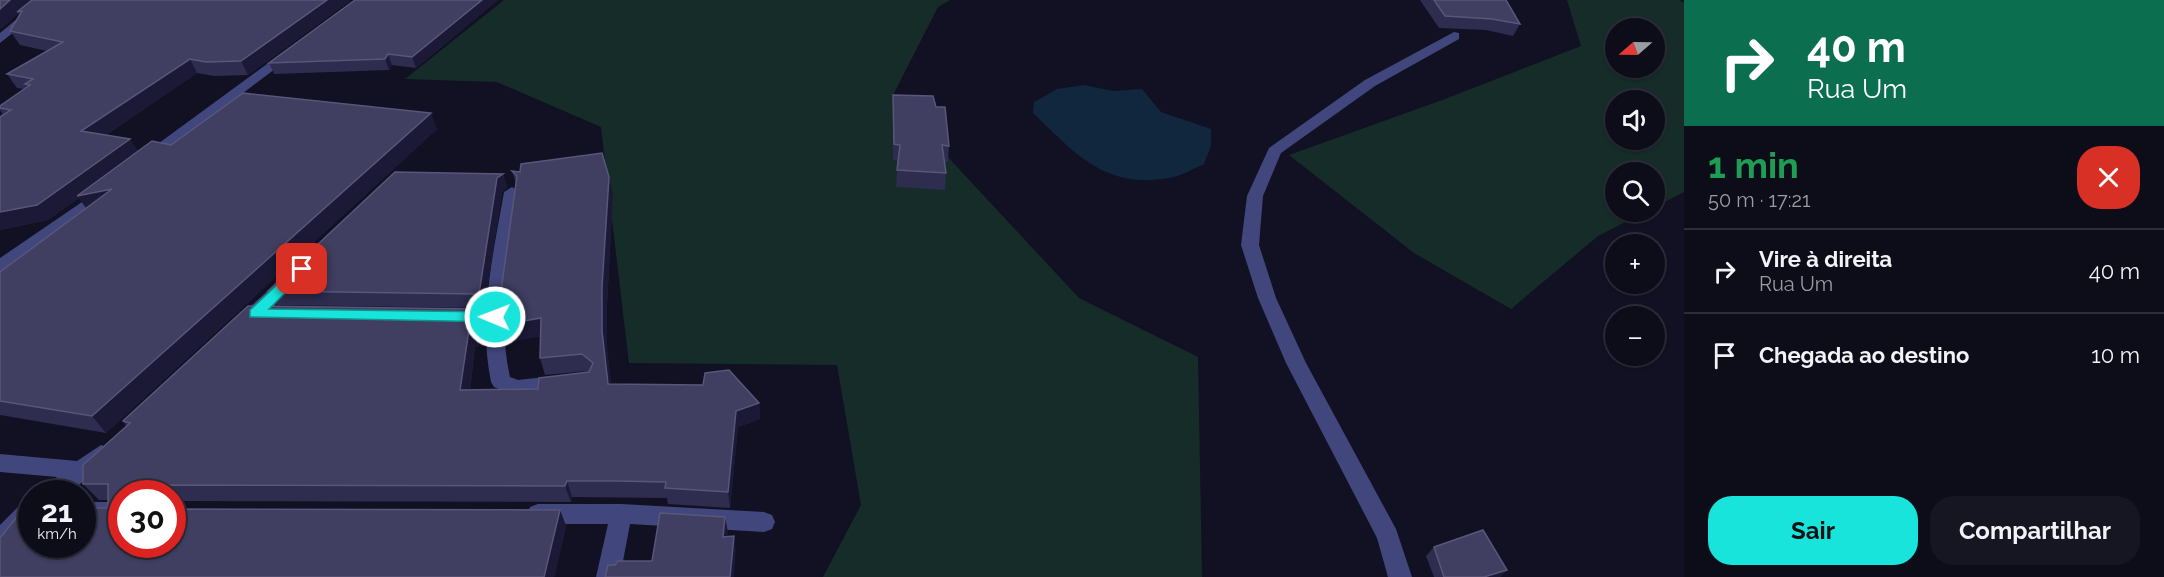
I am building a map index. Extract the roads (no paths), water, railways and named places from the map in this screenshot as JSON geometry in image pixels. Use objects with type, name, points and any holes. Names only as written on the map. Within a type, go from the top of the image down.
[{"type":"street","points":[[0,39],[48,0]]},
{"type":"street","points":[[1400,577],[1388,536],[1296,363],[1267,298],[1250,245],[1255,196],[1275,151],[1380,77],[1454,36]]},
{"type":"street","points":[[140,165],[299,45]]},
{"type":"street","points":[[0,267],[121,179]]},
{"type":"street","points":[[512,192],[495,317],[498,371],[501,382],[517,388],[586,381]]},
{"type":"street","points":[[231,336],[304,267]]},
{"type":"street","points":[[255,314],[278,314]]},
{"type":"street","points":[[472,316],[495,317]]},
{"type":"street","points":[[69,480],[115,441]]},
{"type":"street","points":[[0,463],[82,470]]},
{"type":"street","points":[[515,514],[621,514],[764,522]]},
{"type":"street","points":[[608,577],[621,514]]},
{"type":"street","points":[[0,540],[18,523]]},
{"type":"water","points":[[1084,85],[1113,91],[1142,89],[1161,112],[1211,129],[1211,146],[1204,164],[1173,177],[1146,180],[1126,178],[1093,165],[1063,142],[1033,113],[1034,102],[1057,89]]}]
